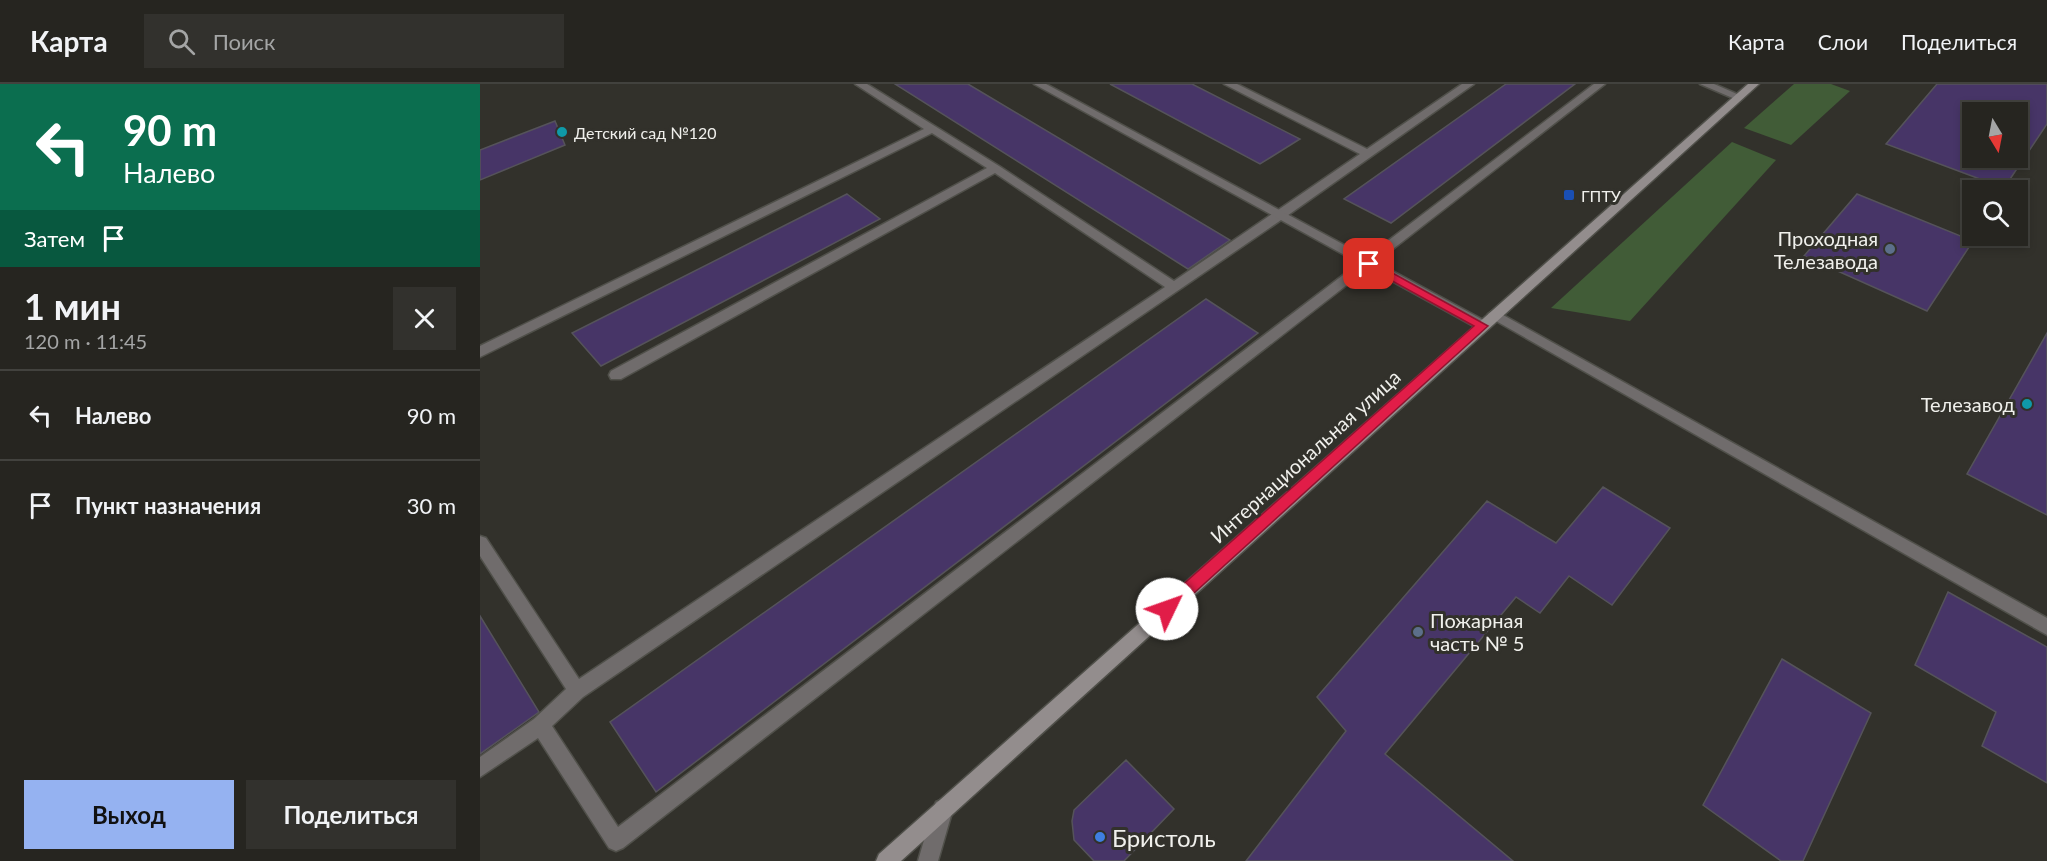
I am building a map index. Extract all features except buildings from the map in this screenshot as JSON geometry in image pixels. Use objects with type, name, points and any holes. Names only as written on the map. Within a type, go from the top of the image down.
[{"type":"street","points":[[860,84],[995,168],[1174,287]]},
{"type":"street","points":[[1228,84],[1368,154]]},
{"type":"street","points":[[540,725],[616,841],[1369,264],[1599,84]]},
{"type":"street","points":[[1705,84],[1739,97]]},
{"type":"street","name":"Интернациональная улица","points":[[885,861],[1494,314],[1754,84]]},
{"type":"street","points":[[1047,86],[1482,326]]},
{"type":"street","points":[[480,768],[540,725],[577,691],[1280,215],[1462,86]]},
{"type":"street","points":[[480,352],[932,129]]},
{"type":"street","points":[[616,375],[995,168]]},
{"type":"street","points":[[1494,314],[2047,627]]},
{"type":"street","points":[[480,543],[577,691]]},
{"type":"street","points":[[928,861],[943,809]]},
{"type":"green space","points":[[1794,84],[1831,84],[1850,91],[1791,145],[1744,128]]},
{"type":"green space","points":[[1732,142],[1776,160],[1630,321],[1551,308]]},
{"type":"place","name":"Детский сад №120","points":[[562,132]]},
{"type":"place","name":"ГПТУ","points":[[1569,195]]},
{"type":"place","name":"Проходная Телезавода","points":[[1890,249]]},
{"type":"place","name":"Телезавод","points":[[2027,404]]},
{"type":"place","name":"Пожарная часть № 5","points":[[1418,632]]},
{"type":"place","name":"Бристоль","points":[[1100,837]]},
{"type":"route","points":[[1167,609],[1482,326],[1369,264]]}]
